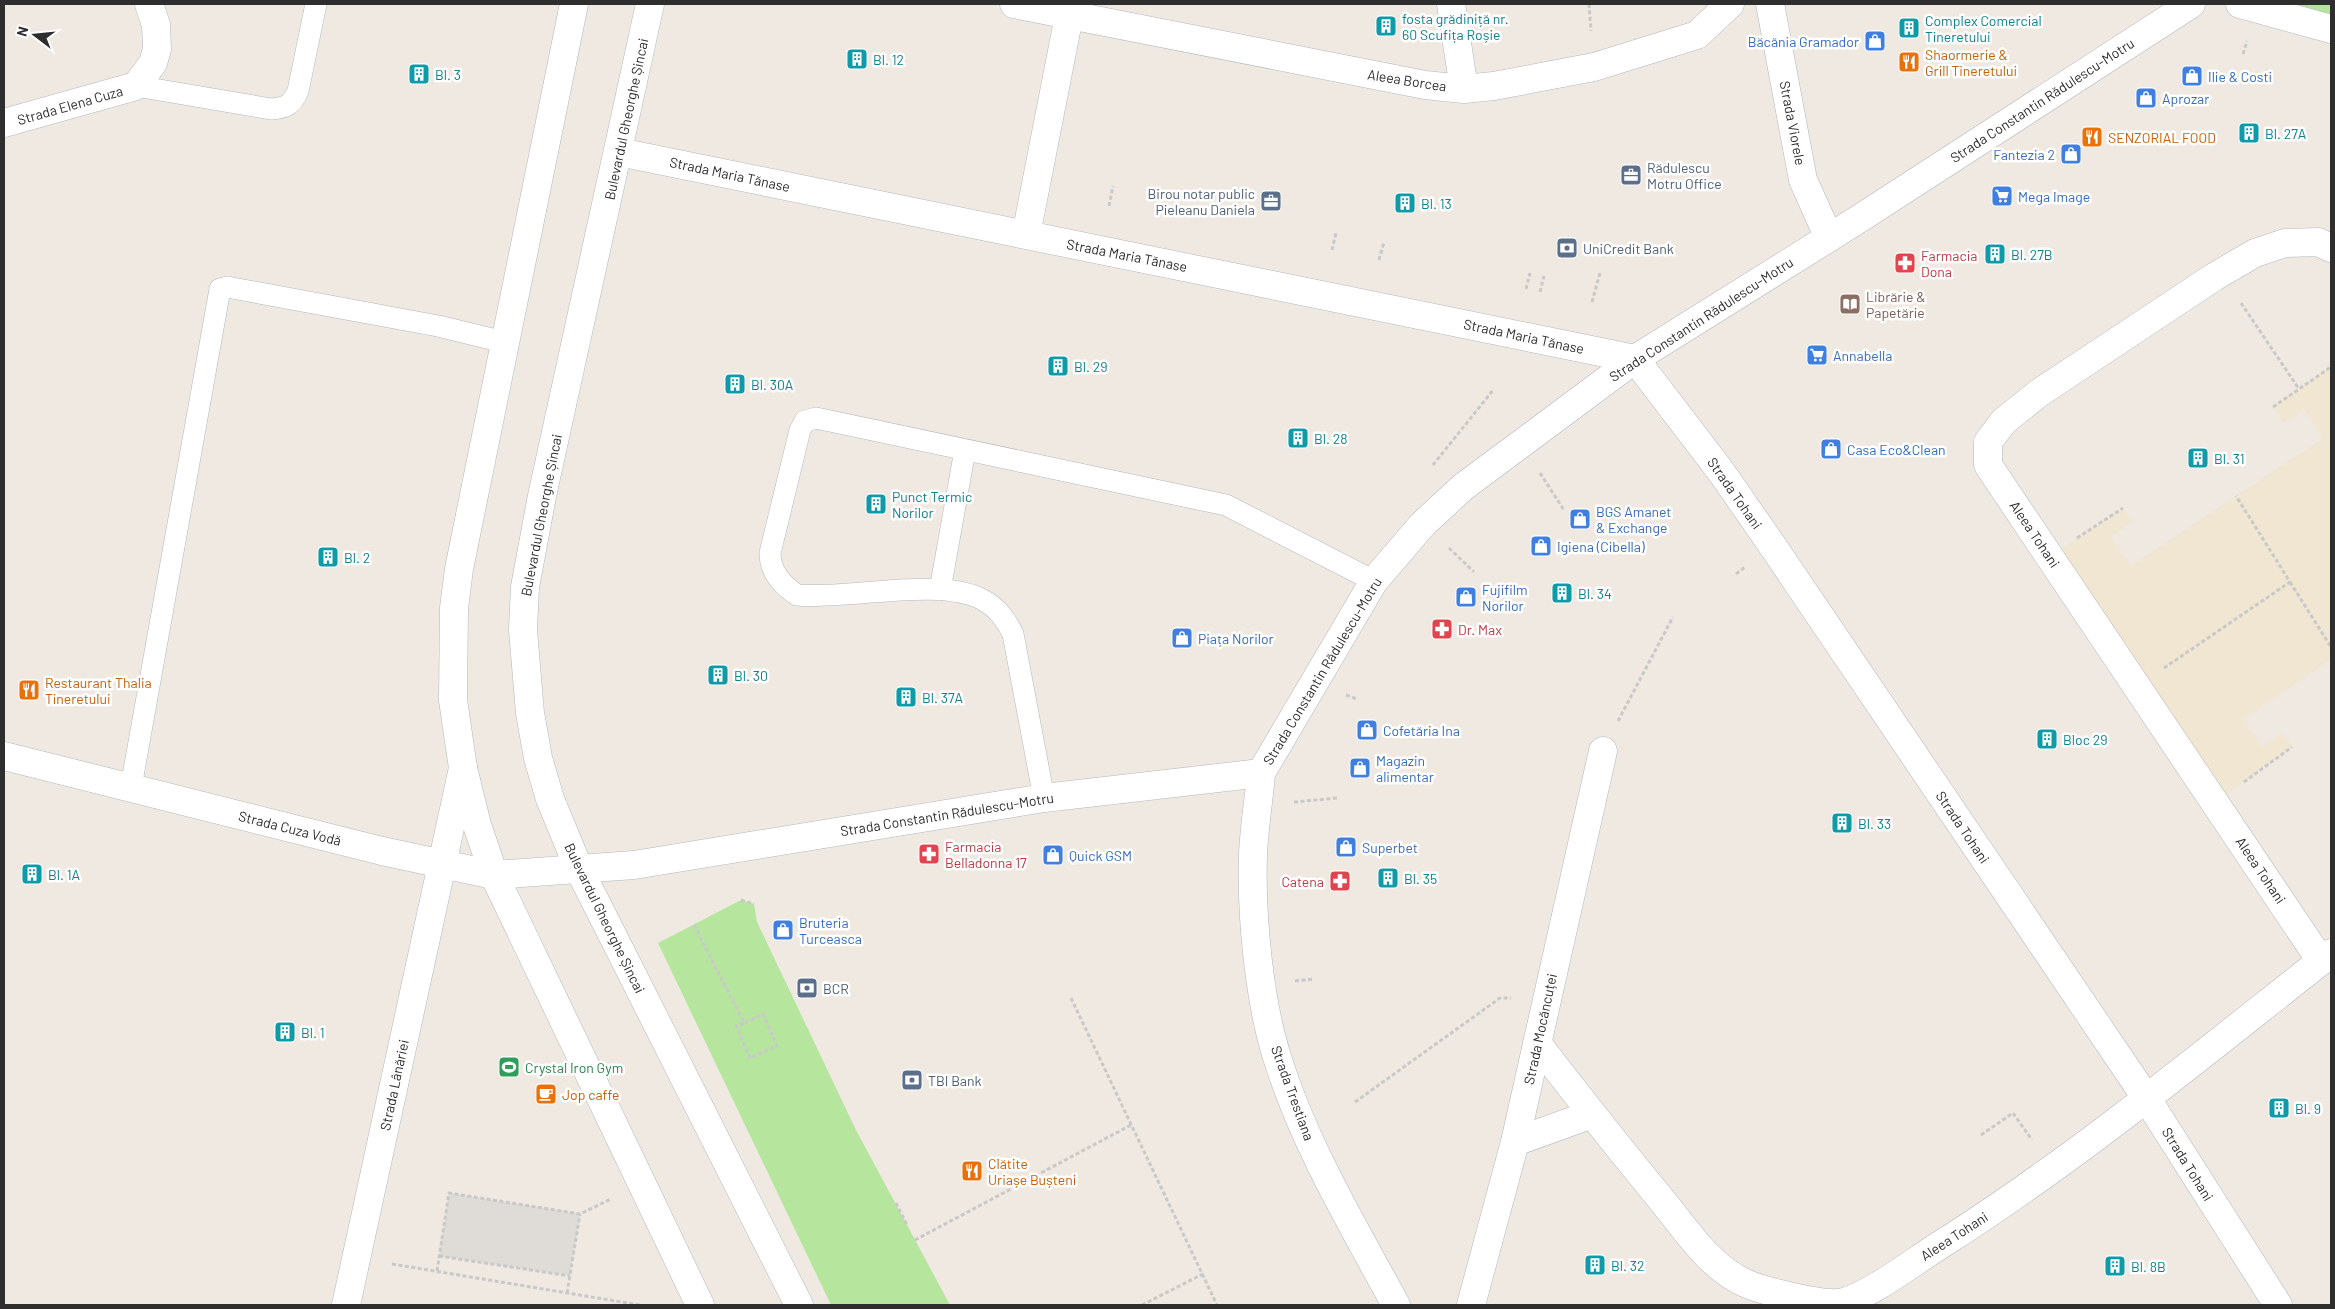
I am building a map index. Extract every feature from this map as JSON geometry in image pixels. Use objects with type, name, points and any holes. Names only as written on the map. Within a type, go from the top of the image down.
[{"type":"street","points":[[136,86],[153,63],[157,48],[156,26],[149,4]]},
{"type":"street","points":[[574,4],[475,480],[454,608],[454,700],[463,768],[472,806],[494,875],[700,1305]]},
{"type":"street","name":"Bulevardul Gheorghe Șincai","points":[[650,4],[542,496],[525,587],[523,630],[525,675],[538,758],[550,799],[579,870],[799,1305]]},
{"type":"street","name":"Aleea Borcea","points":[[1014,4],[1425,85],[1464,89],[1494,86],[1594,67],[1686,39],[1706,28],[1730,4]]},
{"type":"street","points":[[1451,4],[1464,89]]},
{"type":"street","name":"Strada Viorele","points":[[1770,4],[1803,180],[1829,238]]},
{"type":"street","name":"Strada Constantin Rădulescu-Motru","points":[[579,870],[634,865],[1044,798],[1262,773],[1374,581],[1423,524],[1463,487],[1635,358],[1829,238],[2191,4]]},
{"type":"street","points":[[2240,4],[2331,29]]},
{"type":"street","points":[[1026,235],[1069,16]]},
{"type":"street","name":"Strada Elena Cuza","points":[[4,123],[136,86]]},
{"type":"street","name":"Strada Maria Tănase","points":[[619,152],[1635,358]]},
{"type":"street","name":"Aleea Tohani","points":[[1537,1043],[1710,1259],[1744,1283],[1830,1303],[1842,1302],[1873,1288],[2052,1171],[2326,957],[2215,802],[1988,465],[1988,442],[2004,421],[2039,393],[2221,273],[2255,253],[2285,243],[2318,242],[2331,248]]},
{"type":"street","name":"Strada Tohani","points":[[1635,358],[1722,473],[1774,548],[2146,1099],[2278,1305]]},
{"type":"street","name":"Strada Mocăncuței","points":[[1471,1305],[1515,1142],[1603,751]]},
{"type":"street","name":"Strada Cuza Vodă","points":[[4,756],[382,851],[494,875],[579,870]]},
{"type":"street","points":[[442,864],[463,768]]},
{"type":"street","name":"Strada Trestiana","points":[[1262,773],[1253,855],[1257,946],[1264,1000],[1277,1057],[1319,1163],[1396,1305]]},
{"type":"street","name":"Strada Lânăriei","points":[[346,1305],[442,864]]},
{"type":"street","points":[[1515,1142],[1592,1114]]},
{"type":"lane","points":[[136,86],[271,109],[286,107],[294,100],[298,90],[316,4]]},
{"type":"lane","points":[[131,788],[220,290],[227,287],[438,326],[504,342]]},
{"type":"lane","points":[[1044,798],[1013,634],[1004,617],[984,600],[968,593],[940,590],[797,595],[780,581],[771,568],[770,553],[800,430],[809,419],[816,418],[1226,505],[1374,581]]},
{"type":"lane","points":[[940,590],[965,450]]},
{"type":"path","points":[[1109,206],[1112,186]]},
{"type":"path","points":[[1332,250],[1336,233]]},
{"type":"path","points":[[1380,260],[1384,242]]},
{"type":"path","points":[[1526,289],[1530,273]]},
{"type":"path","points":[[1592,302],[1600,273]]},
{"type":"path","points":[[2221,273],[2299,390]]},
{"type":"path","points":[[1540,292],[1544,276]]},
{"type":"path","points":[[2273,407],[2331,367]]},
{"type":"path","points":[[1521,444],[1564,510]]},
{"type":"path","points":[[2236,496],[2331,647]]},
{"type":"path","points":[[2050,557],[2123,508]]},
{"type":"path","points":[[1447,546],[1474,572]]},
{"type":"path","points":[[2137,687],[2290,582]]},
{"type":"path","points":[[1603,751],[1674,617]]},
{"type":"path","points":[[2215,802],[2292,747]]},
{"type":"path","points":[[1258,805],[1338,798]]},
{"type":"path","points":[[742,900],[754,904]]},
{"type":"path","points":[[694,925],[744,1023]]},
{"type":"path","points":[[1071,998],[1218,1305]]},
{"type":"path","points":[[1355,1102],[1500,998],[1547,998]]},
{"type":"path","points":[[763,1014],[777,1046],[750,1058],[736,1026],[744,1023],[763,1014]]},
{"type":"path","points":[[1981,1136],[2013,1113],[2052,1171]]},
{"type":"path","points":[[915,1240],[1132,1125]]},
{"type":"path","points":[[437,1271],[449,1193],[580,1214],[619,1196]]},
{"type":"path","points":[[896,1203],[907,1225]]},
{"type":"path","points":[[567,1293],[580,1214]]},
{"type":"path","points":[[439,1256],[570,1276]]},
{"type":"path","points":[[356,1258],[640,1305]]},
{"type":"path","points":[[1142,1305],[1203,1274]]},
{"type":"shaded area","points":[[2331,367],[2331,660],[2243,719],[2262,747],[2282,733],[2292,747],[2225,796],[2060,550],[2123,508],[2132,522],[2111,537],[2131,566],[2323,438],[2304,409],[2283,423],[2273,407]]},
{"type":"shaded area","points":[[449,1193],[580,1214],[570,1276],[439,1256]]},
{"type":"green space","points":[[2240,4],[2331,4],[2331,29]]},
{"type":"green space","points":[[741,900],[754,904],[757,922],[856,1130],[950,1305],[831,1305],[658,943]]},
{"type":"place","name":"fosta grădiniță nr. 60 Scufița Roșie","points":[[1386,26]]},
{"type":"place","name":"Complex Comercial Tineretului","points":[[1909,28]]},
{"type":"place","name":"Băcănia Gramador","points":[[1875,41]]},
{"type":"place","name":"Bl. 12","points":[[857,59]]},
{"type":"place","name":"Shaormerie & Grill Tineretului","points":[[1909,62]]},
{"type":"place","name":"Bl. 3","points":[[419,74]]},
{"type":"place","name":"Ilie & Costi","points":[[2192,76]]},
{"type":"place","name":"Aprozar","points":[[2146,98]]},
{"type":"place","name":"Bl. 27A","points":[[2249,133]]},
{"type":"place","name":"SENZORIAL FOOD","points":[[2092,137]]},
{"type":"place","name":"Fantezia 2","points":[[2071,154]]},
{"type":"place","name":"Rădulescu Motru Office","points":[[1631,175]]},
{"type":"place","name":"Mega Image","points":[[2002,196]]},
{"type":"place","name":"Birou notar public Pieleanu Daniela","points":[[1271,201]]},
{"type":"place","name":"Bl. 13","points":[[1405,203]]},
{"type":"place","name":"UniCredit Bank","points":[[1567,248]]},
{"type":"place","name":"Bl. 27B","points":[[1995,254]]},
{"type":"place","name":"Farmacia Dona","points":[[1905,263]]},
{"type":"place","name":"Librărie & Papetărie","points":[[1850,304]]},
{"type":"place","name":"Annabella","points":[[1817,355]]},
{"type":"place","name":"Bl. 29","points":[[1058,366]]},
{"type":"place","name":"Bl. 30A","points":[[735,384]]},
{"type":"place","name":"Bl. 28","points":[[1298,438]]},
{"type":"place","name":"Casa Eco&Clean","points":[[1831,449]]},
{"type":"place","name":"Bl. 31","points":[[2198,458]]},
{"type":"place","name":"Punct Termic Norilor","points":[[876,504]]},
{"type":"place","name":"BGS Amanet & Exchange","points":[[1580,519]]},
{"type":"place","name":"Igiena (Cibella)","points":[[1541,546]]},
{"type":"place","name":"Bl. 2","points":[[328,557]]},
{"type":"place","name":"Bl. 34","points":[[1562,593]]},
{"type":"place","name":"Fujifilm Norilor","points":[[1466,597]]},
{"type":"place","name":"Dr. Max","points":[[1442,629]]},
{"type":"place","name":"Piața Norilor","points":[[1182,638]]},
{"type":"place","name":"Bl. 30","points":[[718,675]]},
{"type":"place","name":"Restaurant Thalia Tineretului","points":[[29,690]]},
{"type":"place","name":"Bl. 37A","points":[[906,697]]},
{"type":"place","name":"Cofetăria Ina","points":[[1367,730]]},
{"type":"place","name":"Bloc 29","points":[[2047,739]]},
{"type":"place","name":"Magazin alimentar","points":[[1360,768]]},
{"type":"place","name":"Bl. 33","points":[[1842,823]]},
{"type":"place","name":"Superbet","points":[[1346,847]]},
{"type":"place","name":"Farmacia Belladonna 17","points":[[929,854]]},
{"type":"place","name":"Quick GSM","points":[[1053,855]]},
{"type":"place","name":"Bl. 1A","points":[[32,874]]},
{"type":"place","name":"Bl. 35","points":[[1388,878]]},
{"type":"place","name":"Catena","points":[[1340,881]]},
{"type":"place","name":"Bruteria Turceasca","points":[[783,930]]},
{"type":"place","name":"BCR","points":[[807,988]]},
{"type":"place","name":"Bl. 1","points":[[285,1032]]},
{"type":"place","name":"Crystal Iron Gym","points":[[509,1067]]},
{"type":"place","name":"TBI Bank","points":[[912,1080]]},
{"type":"place","name":"Jop caffe","points":[[546,1094]]},
{"type":"place","name":"Bl. 9","points":[[2279,1108]]},
{"type":"place","name":"Clătite Uriașe Bușteni","points":[[972,1171]]},
{"type":"place","name":"Bl. 32","points":[[1595,1265]]},
{"type":"place","name":"Bl. 8B","points":[[2115,1266]]}]
